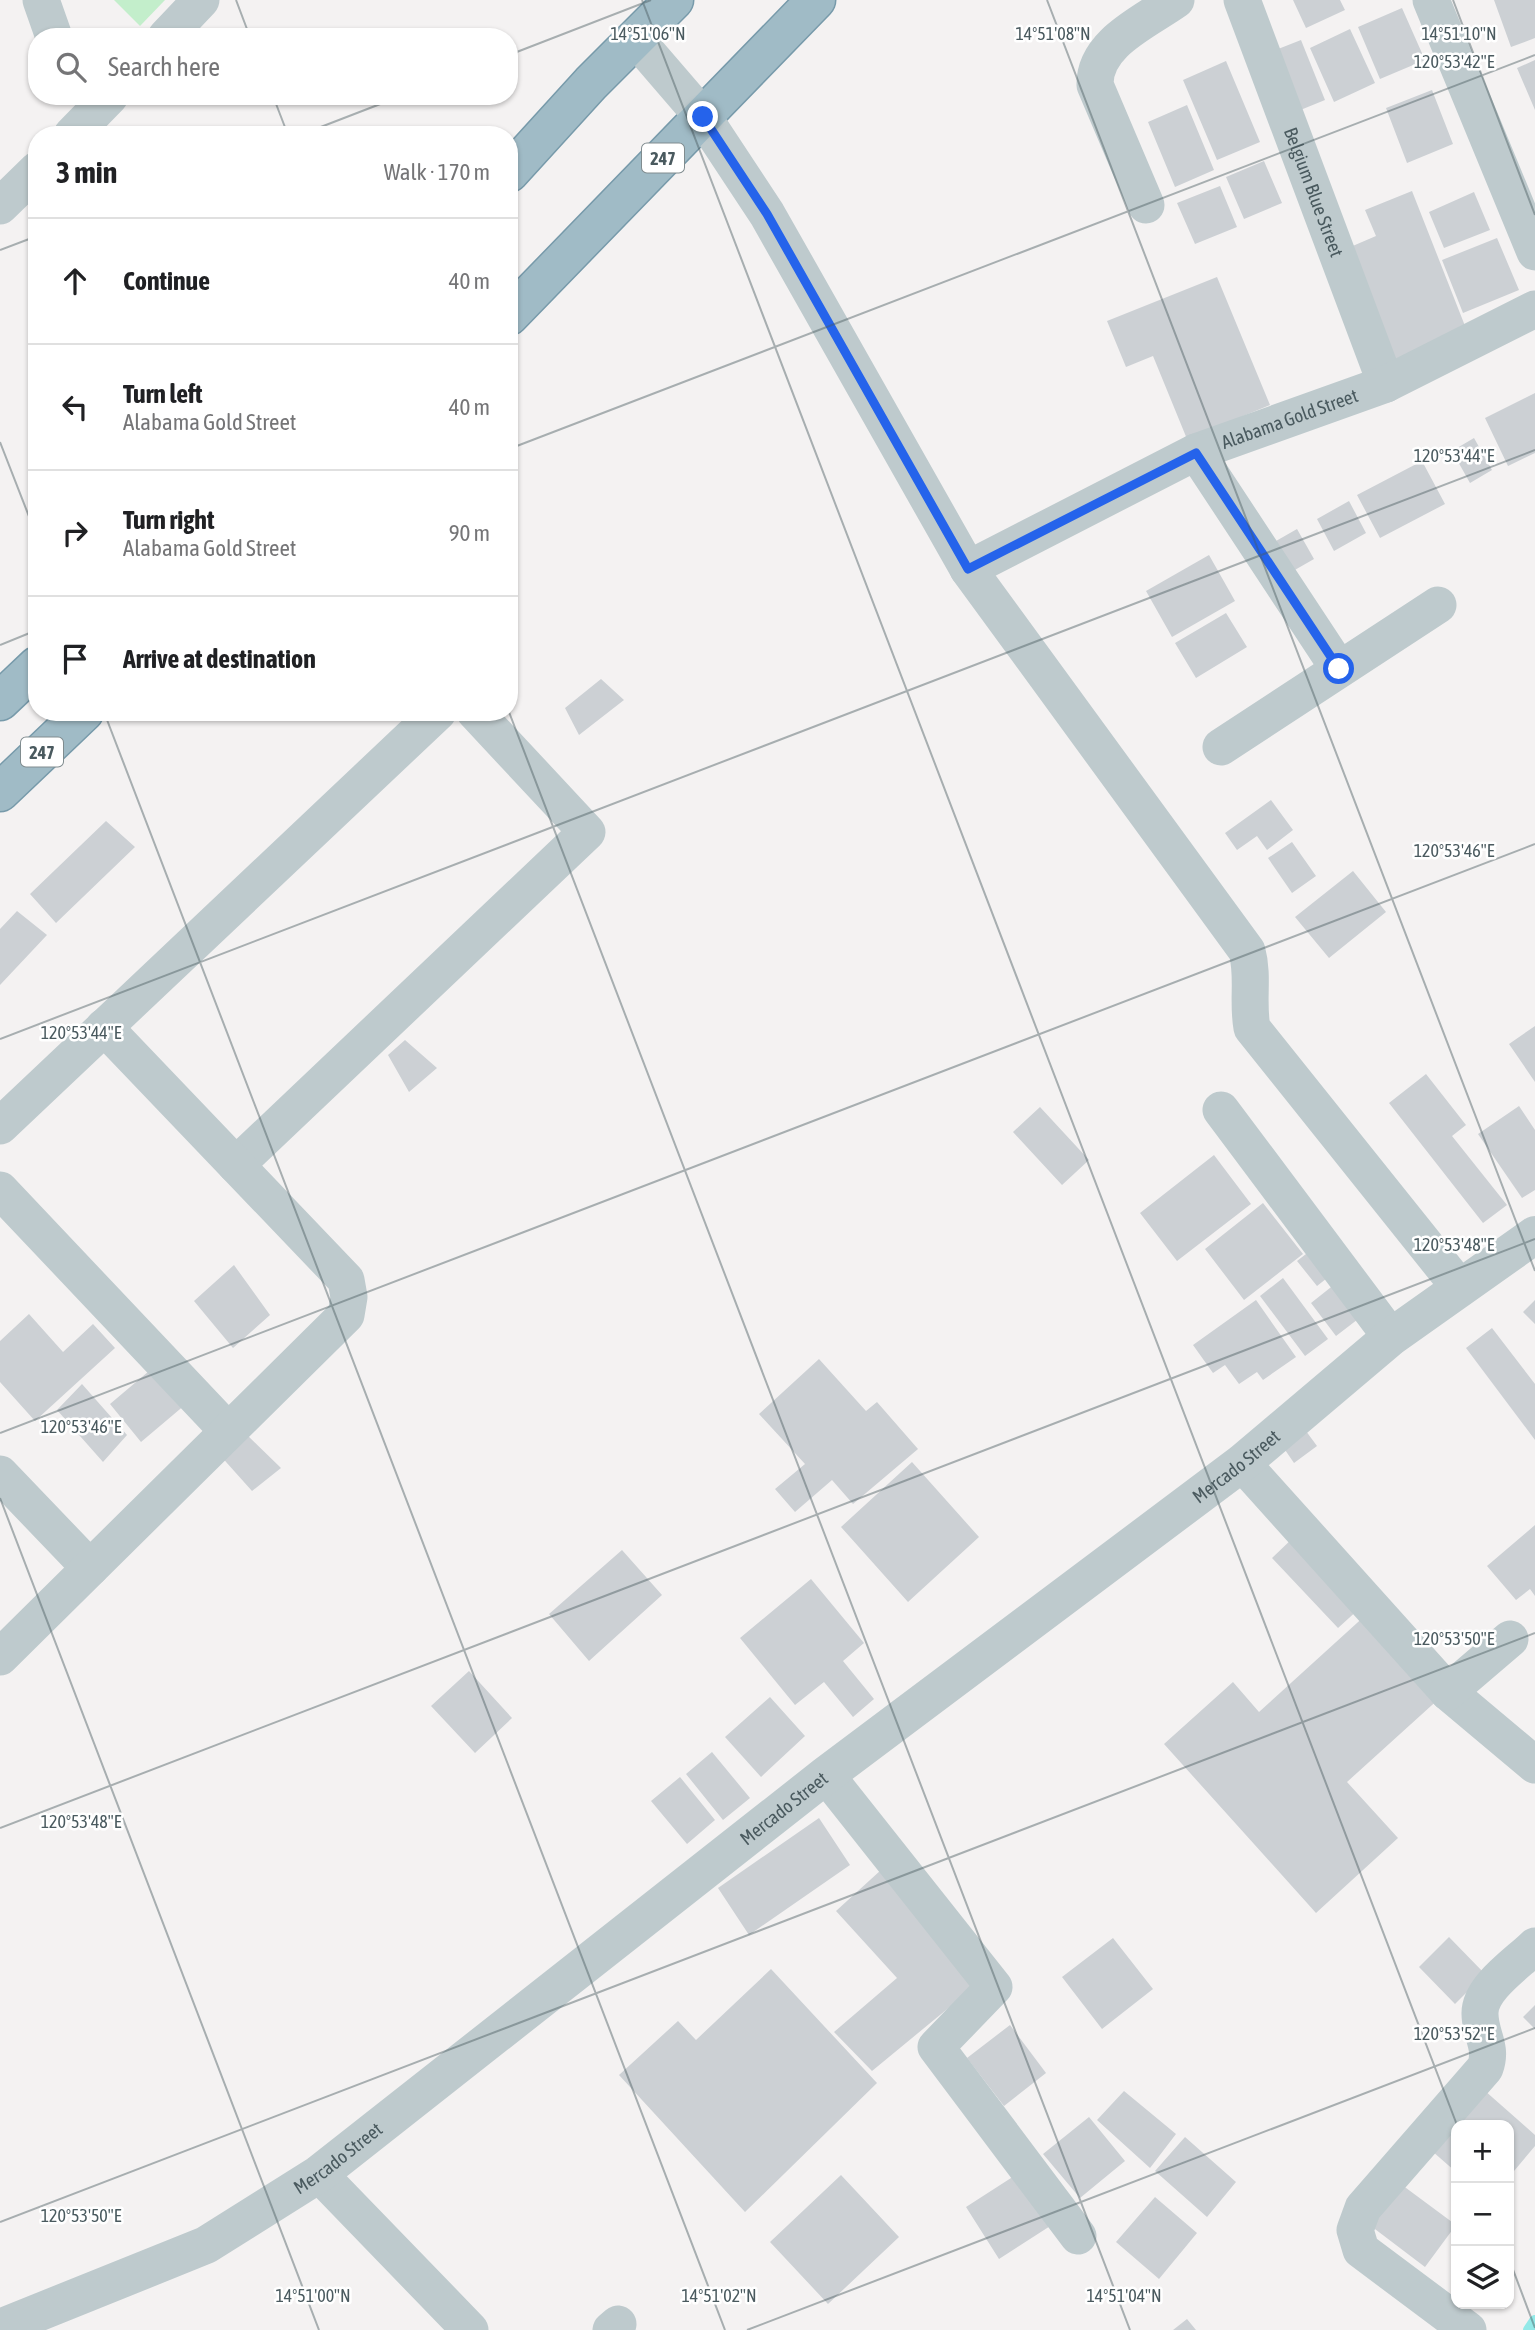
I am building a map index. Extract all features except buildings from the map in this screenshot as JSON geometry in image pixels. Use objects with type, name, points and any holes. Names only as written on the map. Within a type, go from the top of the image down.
[{"type":"highway","points":[[518,163],[674,0]]},
{"type":"highway","name":"247","points":[[518,307],[816,0]]},
{"type":"highway","points":[[0,701],[28,675]]},
{"type":"highway","name":"247","points":[[0,792],[74,721]]},
{"type":"street","points":[[41,0],[51,28]]},
{"type":"street","points":[[175,28],[201,0]]},
{"type":"street","points":[[1146,205],[1095,85],[1094,69],[1105,50],[1176,0]]},
{"type":"street","name":"Belgium Blue Street","points":[[1242,0],[1386,384]]},
{"type":"street","points":[[1431,0],[1535,252]]},
{"type":"street","points":[[635,38],[703,117],[767,214],[968,569],[1247,951],[1253,972],[1249,1009],[1252,1028],[1460,1288]]},
{"type":"street","points":[[0,206],[28,179]]},
{"type":"street","name":"Alabama Gold Street","points":[[968,569],[1196,453],[1386,384],[1535,309]]},
{"type":"street","points":[[1196,453],[1339,669]]},
{"type":"street","points":[[1221,747],[1438,605]]},
{"type":"street","points":[[0,1126],[428,721]]},
{"type":"street","points":[[236,1165],[587,832],[483,721]]},
{"type":"street","points":[[0,1657],[346,1315],[349,1297],[346,1280],[104,1027]]},
{"type":"street","points":[[1221,1110],[1391,1337]]},
{"type":"street","points":[[0,1190],[228,1431]]},
{"type":"street","name":"Mercado Street","points":[[0,2328],[206,2245],[319,2174],[826,1774],[1242,1463],[1391,1337],[1535,1235]]},
{"type":"street","points":[[1242,1463],[1448,1692],[1535,1765]]},
{"type":"street","points":[[0,1474],[90,1568]]},
{"type":"street","points":[[1448,1692],[1510,1639]]},
{"type":"street","points":[[826,1774],[994,1987],[936,2047],[1078,2236]]},
{"type":"street","points":[[1468,2330],[1361,2250],[1356,2230],[1363,2208],[1485,2068],[1490,2053],[1480,2014],[1485,1995],[1535,1946]]},
{"type":"street","points":[[319,2174],[470,2330]]},
{"type":"green space","points":[[114,0],[165,0],[140,26]]},
{"type":"waterway","points":[[1529,2330],[1535,2321]]},
{"type":"route","points":[[703,117],[767,214],[968,569],[1196,453],[1339,669]]}]
